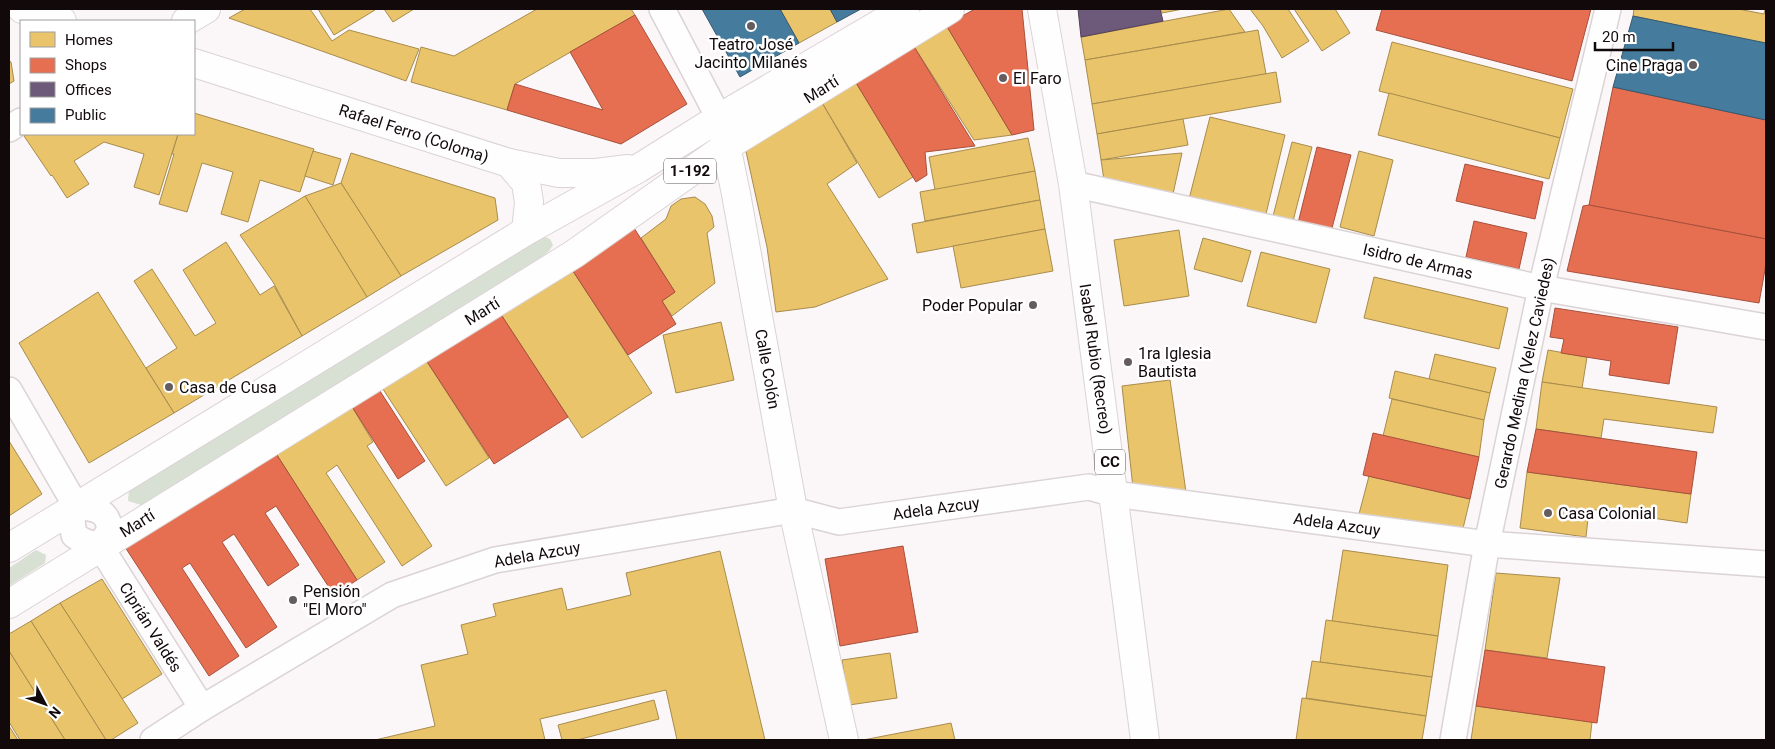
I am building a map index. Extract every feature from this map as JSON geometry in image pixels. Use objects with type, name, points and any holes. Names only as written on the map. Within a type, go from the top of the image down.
[{"type":"main road","points":[[22,9],[59,20]]},
{"type":"main road","points":[[188,20],[206,9]]},
{"type":"main road","name":"Martí","points":[[9,548],[526,231],[639,168],[719,118],[906,9]]},
{"type":"main road","name":"Martí","points":[[9,604],[574,254],[657,198],[727,146],[950,9]]},
{"type":"main road","name":"Isabel Rubio (Recreo)","points":[[1042,9],[1073,184],[1145,740]]},
{"type":"main road","name":"Rafael Ferro (Coloma)","points":[[195,63],[509,163],[559,173],[639,168]]},
{"type":"main road","name":"Calle Colón","points":[[719,118],[727,146],[793,510],[844,740]]},
{"type":"main road","points":[[509,163],[526,183],[529,202],[526,231]]},
{"type":"main road","name":"1-192","points":[[639,168],[691,171],[708,176],[736,194]]},
{"type":"main road","points":[[559,173],[571,188],[578,202],[579,220],[574,254]]},
{"type":"street","name":"Calle Colón","points":[[662,9],[719,118]]},
{"type":"street","name":"Gerardo Medina (Velez Caviedes)","points":[[1453,740],[1487,544],[1541,288],[1608,9]]},
{"type":"street","points":[[9,129],[20,122]]},
{"type":"street","name":"Isidro de Armas","points":[[1073,184],[1541,288],[1766,328]]},
{"type":"street","points":[[9,390],[76,506],[72,521],[74,536],[100,546]]},
{"type":"street","name":"Adela Azcuy","points":[[153,740],[202,708],[392,595],[495,560],[793,510],[839,522],[1088,487],[1114,494],[1487,544],[1766,564]]},
{"type":"street","name":"Ciprián Valdés","points":[[100,546],[202,708]]},
{"type":"shaded area","points":[[543,236],[550,239],[553,245],[543,256],[141,505],[128,501],[129,491]]},
{"type":"shaded area","points":[[36,550],[46,555],[45,563],[9,586],[9,568]]},
{"type":"building: Homes","points":[[245,9],[310,9],[332,41],[349,30],[419,49],[406,81],[229,18]]},
{"type":"building: Homes","points":[[318,9],[375,9],[375,10],[334,35]]},
{"type":"building: Homes","points":[[384,9],[414,9],[393,22]]},
{"type":"building: Homes","points":[[537,9],[631,9],[635,15],[515,84],[507,110],[411,82],[421,47],[454,56]]},
{"type":"building: Homes","points":[[780,9],[830,9],[837,22],[799,43]]},
{"type":"building: Homes","points":[[1160,9],[1183,9],[1162,13]]},
{"type":"building: Homes","points":[[1229,9],[1245,32],[1085,60],[1081,37]]},
{"type":"building: Homes","points":[[1250,9],[1288,9],[1309,41],[1282,58],[1263,26]]},
{"type":"building: Homes","points":[[1294,9],[1335,9],[1350,33],[1322,51]]},
{"type":"building: Homes","points":[[1634,9],[1738,9],[1764,14],[1766,9],[1766,44],[1633,16]]},
{"type":"building: Homes","points":[[946,25],[1012,135],[974,140],[913,45]]},
{"type":"building: Homes","points":[[1258,30],[1266,74],[1092,104],[1085,60]]},
{"type":"building: Homes","points":[[1392,42],[1573,89],[1560,138],[1379,91]]},
{"type":"building: Homes","points":[[9,61],[11,62],[14,81],[9,84]]},
{"type":"building: Homes","points":[[1276,72],[1281,102],[1097,134],[1092,104]]},
{"type":"building: Homes","points":[[855,81],[913,177],[879,198],[821,101]]},
{"type":"building: Homes","points":[[1389,93],[1560,138],[1549,179],[1378,135]]},
{"type":"building: Homes","points":[[821,101],[857,163],[827,184],[888,279],[815,307],[776,312],[767,247],[745,147]]},
{"type":"building: Homes","points":[[195,113],[314,149],[300,192],[260,180],[248,222],[221,214],[233,172],[202,163],[187,212],[159,204],[174,154],[172,154],[178,135],[195,135]]},
{"type":"building: Homes","points":[[1210,117],[1285,135],[1265,218],[1189,199]]},
{"type":"building: Homes","points":[[1183,119],[1188,145],[1101,160],[1097,134]]},
{"type":"building: Homes","points":[[178,135],[159,195],[134,187],[144,154],[104,142],[74,161],[89,184],[67,198],[24,136]]},
{"type":"building: Homes","points":[[1028,138],[1035,171],[935,190],[929,157]]},
{"type":"building: Homes","points":[[1292,142],[1312,147],[1292,225],[1272,220]]},
{"type":"building: Homes","points":[[313,151],[341,159],[333,185],[305,176]]},
{"type":"building: Homes","points":[[1359,151],[1393,160],[1374,236],[1340,227]]},
{"type":"building: Homes","points":[[351,153],[495,198],[498,220],[401,276],[341,183]]},
{"type":"building: Homes","points":[[1182,153],[1173,194],[1104,180],[1101,160]]},
{"type":"building: Homes","points":[[1035,171],[1040,200],[925,221],[920,192]]},
{"type":"building: Homes","points":[[341,183],[401,276],[367,297],[305,196]]},
{"type":"building: Homes","points":[[305,196],[367,297],[302,336],[273,282],[240,235]]},
{"type":"building: Homes","points":[[695,197],[705,204],[712,216],[714,227],[707,233],[715,283],[672,316],[662,301],[675,292],[641,238],[666,219],[671,206],[681,199]]},
{"type":"building: Homes","points":[[1040,200],[1045,229],[917,253],[912,224]]},
{"type":"building: Homes","points":[[1045,229],[1053,271],[961,288],[953,246]]},
{"type":"building: Homes","points":[[1179,230],[1189,296],[1124,306],[1114,240]]},
{"type":"building: Homes","points":[[1203,238],[1251,251],[1242,282],[1194,269]]},
{"type":"building: Homes","points":[[226,242],[260,295],[274,286],[302,336],[174,413],[146,368],[177,348],[134,281],[152,269],[195,336],[216,323],[183,270]]},
{"type":"building: Homes","points":[[1261,252],[1330,269],[1316,323],[1247,306]]},
{"type":"building: Homes","points":[[571,268],[652,393],[582,438],[500,313]]},
{"type":"building: Homes","points":[[1374,277],[1508,308],[1499,349],[1364,318]]},
{"type":"building: Homes","points":[[98,292],[174,413],[89,463],[19,343]]},
{"type":"building: Homes","points":[[721,322],[734,380],[676,393],[663,335]]},
{"type":"building: Homes","points":[[1548,350],[1587,357],[1582,388],[1542,382]]},
{"type":"building: Homes","points":[[1435,354],[1496,368],[1490,393],[1429,379]]},
{"type":"building: Homes","points":[[426,360],[489,458],[446,486],[381,386]]},
{"type":"building: Homes","points":[[1395,371],[1490,393],[1484,420],[1389,398]]},
{"type":"building: Homes","points":[[1170,380],[1186,492],[1133,488],[1122,386]]},
{"type":"building: Homes","points":[[1542,382],[1717,407],[1713,433],[1604,419],[1601,438],[1536,429]]},
{"type":"building: Homes","points":[[1392,399],[1484,420],[1479,457],[1383,436]]},
{"type":"building: Homes","points":[[351,405],[373,442],[367,446],[432,546],[402,566],[337,465],[326,473],[385,562],[357,580],[275,452]]},
{"type":"building: Homes","points":[[9,441],[42,494],[9,516]]},
{"type":"building: Homes","points":[[1527,472],[1691,494],[1687,523],[1589,509],[1586,537],[1520,528]]},
{"type":"building: Homes","points":[[1369,476],[1470,499],[1461,537],[1359,514]]},
{"type":"building: Homes","points":[[1343,550],[1448,565],[1438,636],[1332,621]]},
{"type":"building: Homes","points":[[720,551],[765,740],[677,740],[666,690],[540,719],[545,740],[375,740],[435,726],[421,665],[468,654],[461,625],[496,616],[493,604],[562,588],[567,610],[631,595],[626,573]]},
{"type":"building: Homes","points":[[1496,573],[1560,578],[1547,658],[1485,650]]},
{"type":"building: Homes","points":[[102,579],[162,674],[122,699],[60,603]]},
{"type":"building: Homes","points":[[60,603],[138,723],[111,740],[106,740],[31,621]]},
{"type":"building: Homes","points":[[1326,620],[1438,636],[1432,677],[1320,662]]},
{"type":"building: Homes","points":[[31,621],[106,740],[65,740],[9,651],[9,634]]},
{"type":"building: Homes","points":[[9,651],[65,740],[20,740],[9,722]]},
{"type":"building: Homes","points":[[890,653],[897,698],[849,705],[842,660]]},
{"type":"building: Homes","points":[[1312,661],[1432,677],[1426,716],[1306,698]]},
{"type":"building: Homes","points":[[1302,698],[1426,716],[1422,740],[1296,740]]},
{"type":"building: Homes","points":[[654,700],[659,719],[577,740],[562,740],[558,725]]},
{"type":"building: Homes","points":[[1476,706],[1592,722],[1590,740],[1471,740]]},
{"type":"building: Homes","points":[[951,723],[955,740],[863,740]]},
{"type":"building: Homes","points":[[9,726],[18,740],[9,740]]},
{"type":"building: Shops","name":"El Faro","points":[[975,9],[1022,9],[1034,130],[1012,135],[946,25]]},
{"type":"building: Shops","points":[[1382,9],[1591,9],[1572,81],[1376,30]]},
{"type":"building: Shops","points":[[635,15],[687,104],[621,144],[507,110],[515,84],[603,110],[570,52]]},
{"type":"building: Shops","points":[[913,45],[975,146],[925,152],[927,175],[916,182],[855,81]]},
{"type":"building: Shops","points":[[1613,87],[1766,120],[1766,239],[1589,205]]},
{"type":"building: Shops","points":[[1317,147],[1351,155],[1331,232],[1298,223]]},
{"type":"building: Shops","points":[[1465,164],[1543,182],[1535,219],[1456,201]]},
{"type":"building: Shops","points":[[1589,205],[1766,239],[1766,264],[1759,303],[1567,271],[1583,206]]},
{"type":"building: Shops","points":[[1474,221],[1527,233],[1519,269],[1466,257]]},
{"type":"building: Shops","points":[[634,228],[675,292],[662,301],[676,324],[628,355],[571,268]]},
{"type":"building: Shops","points":[[1555,308],[1678,327],[1669,384],[1609,375],[1611,361],[1561,353],[1564,339],[1550,337]]},
{"type":"building: Shops","points":[[500,313],[568,417],[494,464],[426,360]]},
{"type":"building: Shops","points":[[378,388],[425,461],[398,479],[351,405]]},
{"type":"building: Shops","points":[[1536,429],[1697,452],[1691,494],[1527,472]]},
{"type":"building: Shops","points":[[1373,433],[1479,457],[1470,499],[1363,475]]},
{"type":"building: Shops","points":[[275,452],[357,580],[334,595],[276,506],[265,513],[299,565],[268,586],[234,534],[222,542],[277,627],[246,648],[190,563],[182,568],[239,656],[209,676],[125,547]]},
{"type":"building: Shops","points":[[903,546],[918,632],[840,646],[825,559]]},
{"type":"building: Shops","points":[[1485,650],[1605,667],[1597,723],[1476,706]]},
{"type":"building: Offices","points":[[1078,9],[1160,9],[1163,21],[1081,37]]},
{"type":"building: Public","name":"Teatro José Jacinto Milanés","points":[[702,9],[780,9],[799,43],[740,77]]},
{"type":"building: Public","points":[[830,9],[861,9],[837,22]]},
{"type":"building: Public","name":"Cine Praga","points":[[1633,16],[1766,43],[1766,120],[1613,87]]},
{"type":"place","name":"Teatro José Jacinto Milanés","points":[[751,26]]},
{"type":"place","name":"Cine Praga","points":[[1693,65]]},
{"type":"place","name":"El Faro","points":[[1003,78]]},
{"type":"place","name":"Poder Popular","points":[[1033,305]]},
{"type":"place","name":"1ra Iglesia Bautista","points":[[1128,362]]},
{"type":"place","name":"Casa de Cusa","points":[[169,387]]},
{"type":"place","name":"Casa Colonial","points":[[1548,513]]},
{"type":"place","name":"Pensión \"El Moro\"","points":[[293,600]]}]
